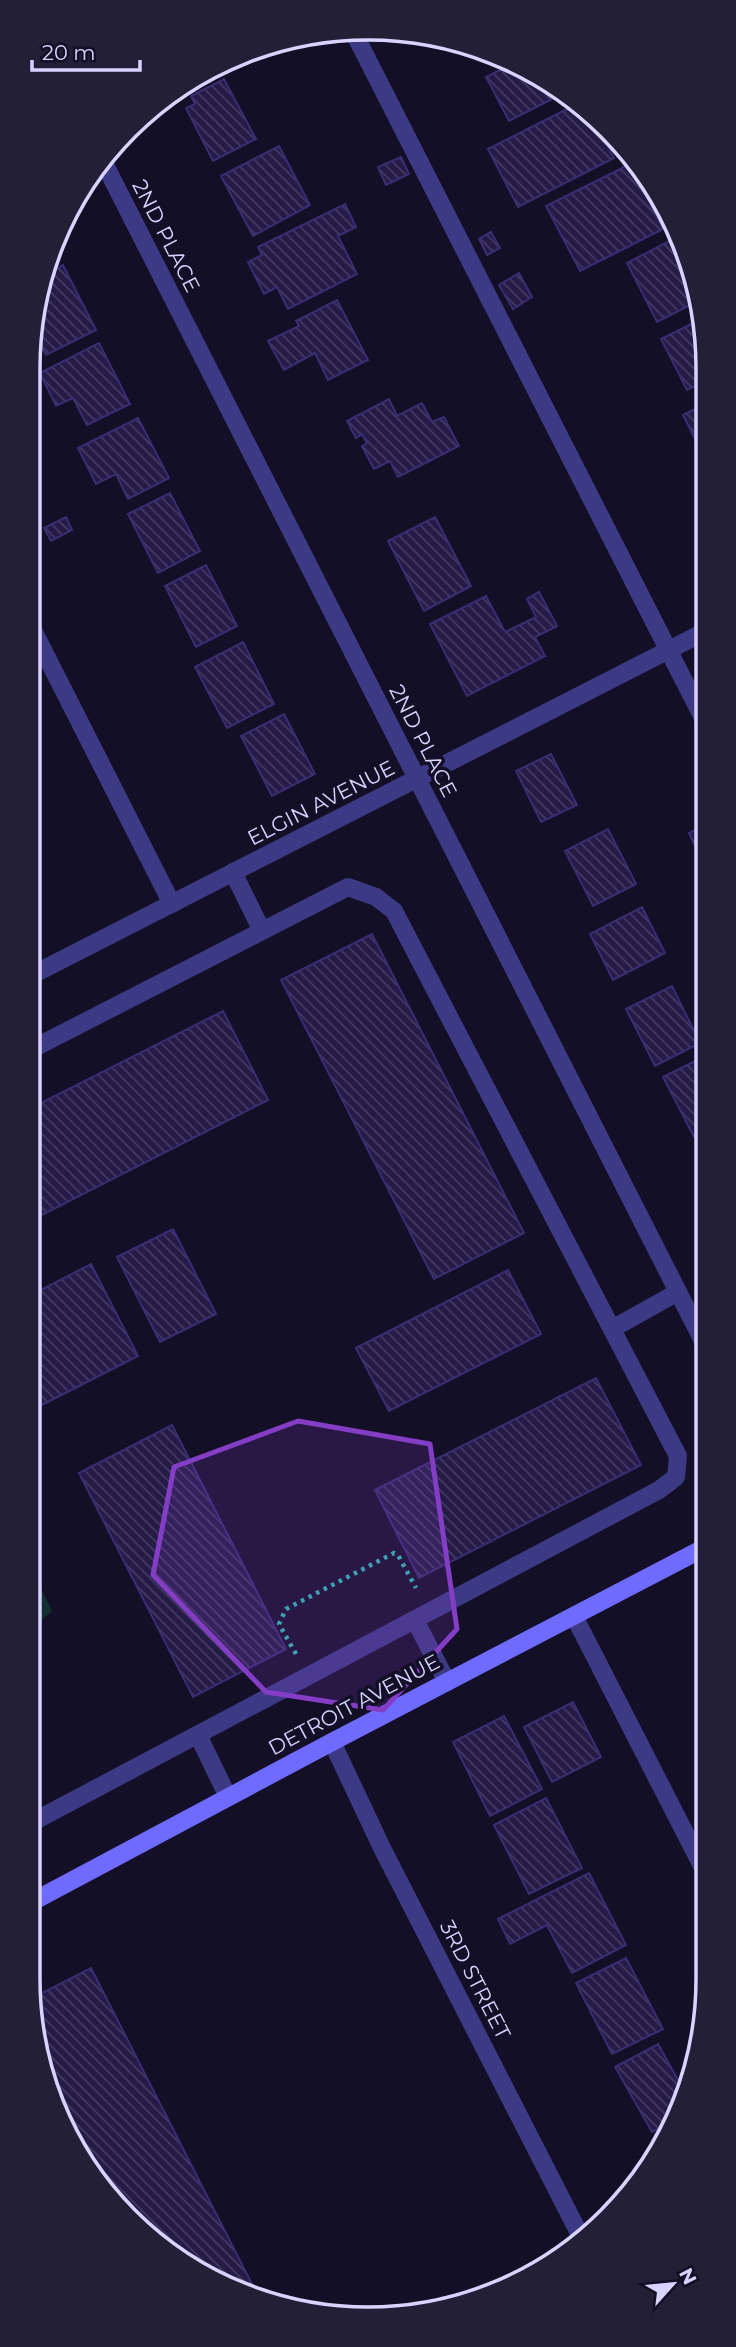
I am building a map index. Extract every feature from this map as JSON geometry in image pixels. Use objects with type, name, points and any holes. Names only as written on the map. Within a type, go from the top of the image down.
[{"type":"street","points":[[358,40],[696,704]]},
{"type":"street","name":"2ND PLACE","points":[[107,169],[696,1327]]},
{"type":"street","name":"ELGIN AVENUE","points":[[40,971],[696,636]]},
{"type":"street","points":[[40,643],[172,904]]},
{"type":"street","points":[[233,872],[262,931]]},
{"type":"street","points":[[40,1045],[348,887],[376,897],[394,911],[678,1456],[676,1477],[659,1490],[40,1818]]},
{"type":"street","points":[[612,1329],[678,1292]]},
{"type":"street","name":"DETROIT AVENUE","points":[[40,1898],[696,1552]]},
{"type":"street","points":[[422,1616],[447,1682]]},
{"type":"street","points":[[574,1616],[696,1855]]},
{"type":"street","points":[[198,1735],[228,1797]]},
{"type":"street","name":"3RD STREET","points":[[332,1742],[382,1847],[578,2231]]},
{"type":"path","points":[[310,1675],[279,1624],[286,1609],[394,1553],[398,1555],[422,1616]]},
{"type":"highlighted area","points":[[298,1421],[430,1444],[457,1629],[383,1710],[266,1692],[153,1575],[174,1467]]},
{"type":"green space","points":[[40,1586],[52,1611],[40,1621]]},
{"type":"building","points":[[502,69],[554,98],[509,121],[486,77]]},
{"type":"building","points":[[224,79],[256,139],[213,161],[186,108],[195,104],[191,96]]},
{"type":"building","points":[[568,108],[600,136],[614,158],[518,207],[488,149]]},
{"type":"building","points":[[279,146],[310,205],[253,236],[221,176]]},
{"type":"building","points":[[401,157],[409,174],[386,185],[378,167]]},
{"type":"building","points":[[626,166],[642,188],[663,229],[580,271],[546,206]]},
{"type":"building","points":[[345,204],[356,227],[338,236],[357,274],[288,309],[277,287],[264,294],[248,262],[262,255],[258,247]]},
{"type":"building","points":[[491,232],[500,248],[487,255],[479,239]]},
{"type":"building","points":[[669,241],[685,283],[689,305],[657,322],[627,263]]},
{"type":"building","points":[[63,265],[96,330],[46,355],[41,346],[43,325],[56,269]]},
{"type":"building","points":[[519,273],[532,297],[513,309],[499,285]]},
{"type":"building","points":[[337,300],[368,360],[328,380],[315,353],[284,370],[268,341],[299,326],[296,321]]},
{"type":"building","points":[[693,323],[696,386],[687,390],[661,339]]},
{"type":"building","points":[[99,343],[130,404],[87,425],[73,398],[56,406],[40,373]]},
{"type":"building","points":[[389,399],[397,416],[422,403],[432,422],[444,417],[459,446],[398,477],[390,461],[374,469],[362,446],[367,443],[362,434],[356,438],[347,421]]},
{"type":"building","points":[[696,408],[696,441],[683,415]]},
{"type":"building","points":[[138,418],[169,478],[128,499],[116,474],[96,484],[78,448]]},
{"type":"building","points":[[170,493],[200,551],[158,573],[128,514]]},
{"type":"building","points":[[66,517],[72,530],[51,541],[44,528]]},
{"type":"building","points":[[435,517],[471,586],[424,611],[388,541]]},
{"type":"building","points":[[206,565],[237,626],[196,647],[165,586]]},
{"type":"building","points":[[539,592],[557,626],[535,637],[545,656],[467,696],[430,624],[486,596],[505,632],[536,617],[527,599]]},
{"type":"building","points":[[243,642],[274,704],[227,728],[195,667]]},
{"type":"building","points":[[284,714],[315,774],[272,796],[241,736]]},
{"type":"building","points":[[551,754],[577,805],[541,822],[516,771]]},
{"type":"building","points":[[608,829],[636,884],[593,906],[565,851]]},
{"type":"building","points":[[696,830],[696,848],[689,833]]},
{"type":"building","points":[[642,907],[665,953],[613,980],[590,934]]},
{"type":"building","points":[[372,934],[524,1233],[434,1279],[281,980]]},
{"type":"building","points":[[672,986],[696,1035],[696,1045],[655,1066],[626,1009]]},
{"type":"building","points":[[223,1011],[268,1100],[42,1215],[40,1103]]},
{"type":"building","points":[[696,1060],[696,1136],[694,1137],[663,1077]]},
{"type":"building","points":[[173,1229],[216,1314],[160,1342],[117,1257]]},
{"type":"building","points":[[91,1264],[138,1356],[40,1406],[40,1290]]},
{"type":"building","points":[[508,1270],[541,1334],[389,1411],[356,1348]]},
{"type":"building","points":[[596,1378],[641,1465],[419,1578],[375,1490]]},
{"type":"building","points":[[172,1425],[286,1649],[193,1697],[79,1473]]},
{"type":"building","points":[[573,1702],[601,1757],[552,1782],[524,1727]]},
{"type":"building","points":[[504,1716],[542,1789],[490,1816],[453,1742]]},
{"type":"building","points":[[546,1798],[582,1868],[529,1894],[494,1825]]},
{"type":"building","points":[[589,1873],[626,1945],[572,1973],[547,1925],[510,1944],[498,1919]]},
{"type":"building","points":[[626,1958],[663,2029],[612,2054],[576,1983]]},
{"type":"building","points":[[91,1968],[253,2285],[204,2263],[168,2239],[136,2211],[108,2179],[84,2143],[65,2104],[51,2064],[41,1994]]},
{"type":"building","points":[[658,2044],[679,2082],[660,2128],[652,2132],[615,2067]]}]
